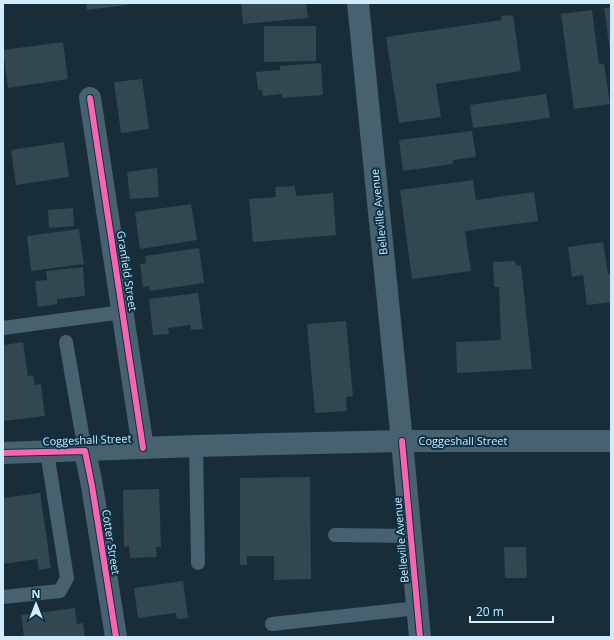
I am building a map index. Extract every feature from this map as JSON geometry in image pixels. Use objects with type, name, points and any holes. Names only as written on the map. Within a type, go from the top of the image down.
[{"type":"main road","name":"Belleville Avenue","points":[[358,3],[420,637]]},
{"type":"main road","name":"Granfield Street","points":[[90,98],[143,448]]},
{"type":"main road","name":"Coggeshall Street","points":[[3,453],[402,441],[611,441]]},
{"type":"main road","name":"Cotter Street","points":[[85,451],[116,637]]},
{"type":"lane","points":[[3,328],[123,312]]},
{"type":"lane","points":[[66,342],[85,451]]},
{"type":"lane","points":[[196,446],[198,563]]},
{"type":"lane","points":[[3,596],[60,591],[67,578],[47,452]]},
{"type":"lane","points":[[335,535],[411,536]]},
{"type":"lane","points":[[272,624],[418,608]]},
{"type":"building","points":[[86,3],[127,3],[128,5],[87,10]]},
{"type":"building","points":[[241,3],[306,3],[308,18],[243,24]]},
{"type":"building","points":[[611,7],[611,51],[610,51],[604,8]]},
{"type":"building","points":[[592,10],[599,64],[604,64],[610,104],[574,109],[561,14]]},
{"type":"building","points":[[513,15],[521,71],[436,84],[441,117],[399,123],[386,37],[502,20],[501,16]]},
{"type":"building","points":[[264,26],[316,26],[316,61],[264,62]]},
{"type":"building","points":[[63,42],[68,79],[8,88],[3,50]]},
{"type":"building","points":[[321,63],[323,95],[282,98],[282,94],[263,96],[262,90],[258,90],[256,72],[280,70],[280,66]]},
{"type":"building","points":[[142,79],[149,129],[121,133],[114,82]]},
{"type":"building","points":[[546,94],[550,118],[473,128],[470,105]]},
{"type":"building","points":[[472,131],[476,157],[453,160],[453,164],[403,171],[399,140]]},
{"type":"building","points":[[64,142],[69,177],[16,185],[11,150]]},
{"type":"building","points":[[157,168],[159,197],[130,199],[127,172]]},
{"type":"building","points":[[473,180],[476,200],[534,192],[538,221],[465,231],[471,271],[412,279],[400,190]]},
{"type":"building","points":[[295,186],[296,196],[333,193],[336,235],[253,242],[249,199],[276,197],[275,187]]},
{"type":"building","points":[[191,204],[197,240],[140,249],[135,212]]},
{"type":"building","points":[[73,208],[74,226],[49,228],[48,210]]},
{"type":"building","points":[[79,229],[84,264],[31,271],[27,236]]},
{"type":"building","points":[[603,242],[608,274],[611,274],[611,302],[587,305],[583,275],[572,277],[568,247]]},
{"type":"building","points":[[199,248],[204,283],[150,291],[149,286],[143,287],[140,264],[146,263],[145,256]]},
{"type":"building","points":[[515,261],[516,266],[521,265],[532,369],[457,373],[456,342],[501,340],[499,287],[494,287],[493,262]]},
{"type":"building","points":[[83,267],[85,296],[57,299],[57,304],[38,307],[35,281],[47,280],[46,271]]},
{"type":"building","points":[[198,293],[203,329],[191,330],[190,325],[168,328],[169,334],[153,335],[149,299]]},
{"type":"building","points":[[346,321],[353,396],[346,397],[347,411],[315,413],[307,324]]},
{"type":"building","points":[[23,342],[28,376],[33,375],[35,385],[41,384],[45,416],[3,421],[3,345]]},
{"type":"building","points":[[310,477],[311,579],[274,580],[274,556],[247,556],[247,565],[240,565],[240,478]]},
{"type":"building","points":[[159,489],[161,547],[156,547],[157,557],[130,558],[129,546],[124,547],[123,490]]},
{"type":"building","points":[[40,493],[51,568],[39,570],[37,559],[3,564],[3,498]]},
{"type":"building","points":[[504,547],[526,547],[527,578],[505,578]]},
{"type":"building","points":[[183,581],[188,618],[177,619],[176,613],[138,618],[134,588]]},
{"type":"building","points":[[75,608],[77,624],[83,623],[85,637],[24,637],[21,615]]},
{"type":"cycle path","points":[[90,98],[143,448]]},
{"type":"cycle path","points":[[402,441],[420,637]]},
{"type":"cycle path","points":[[3,453],[85,451],[116,637]]}]
